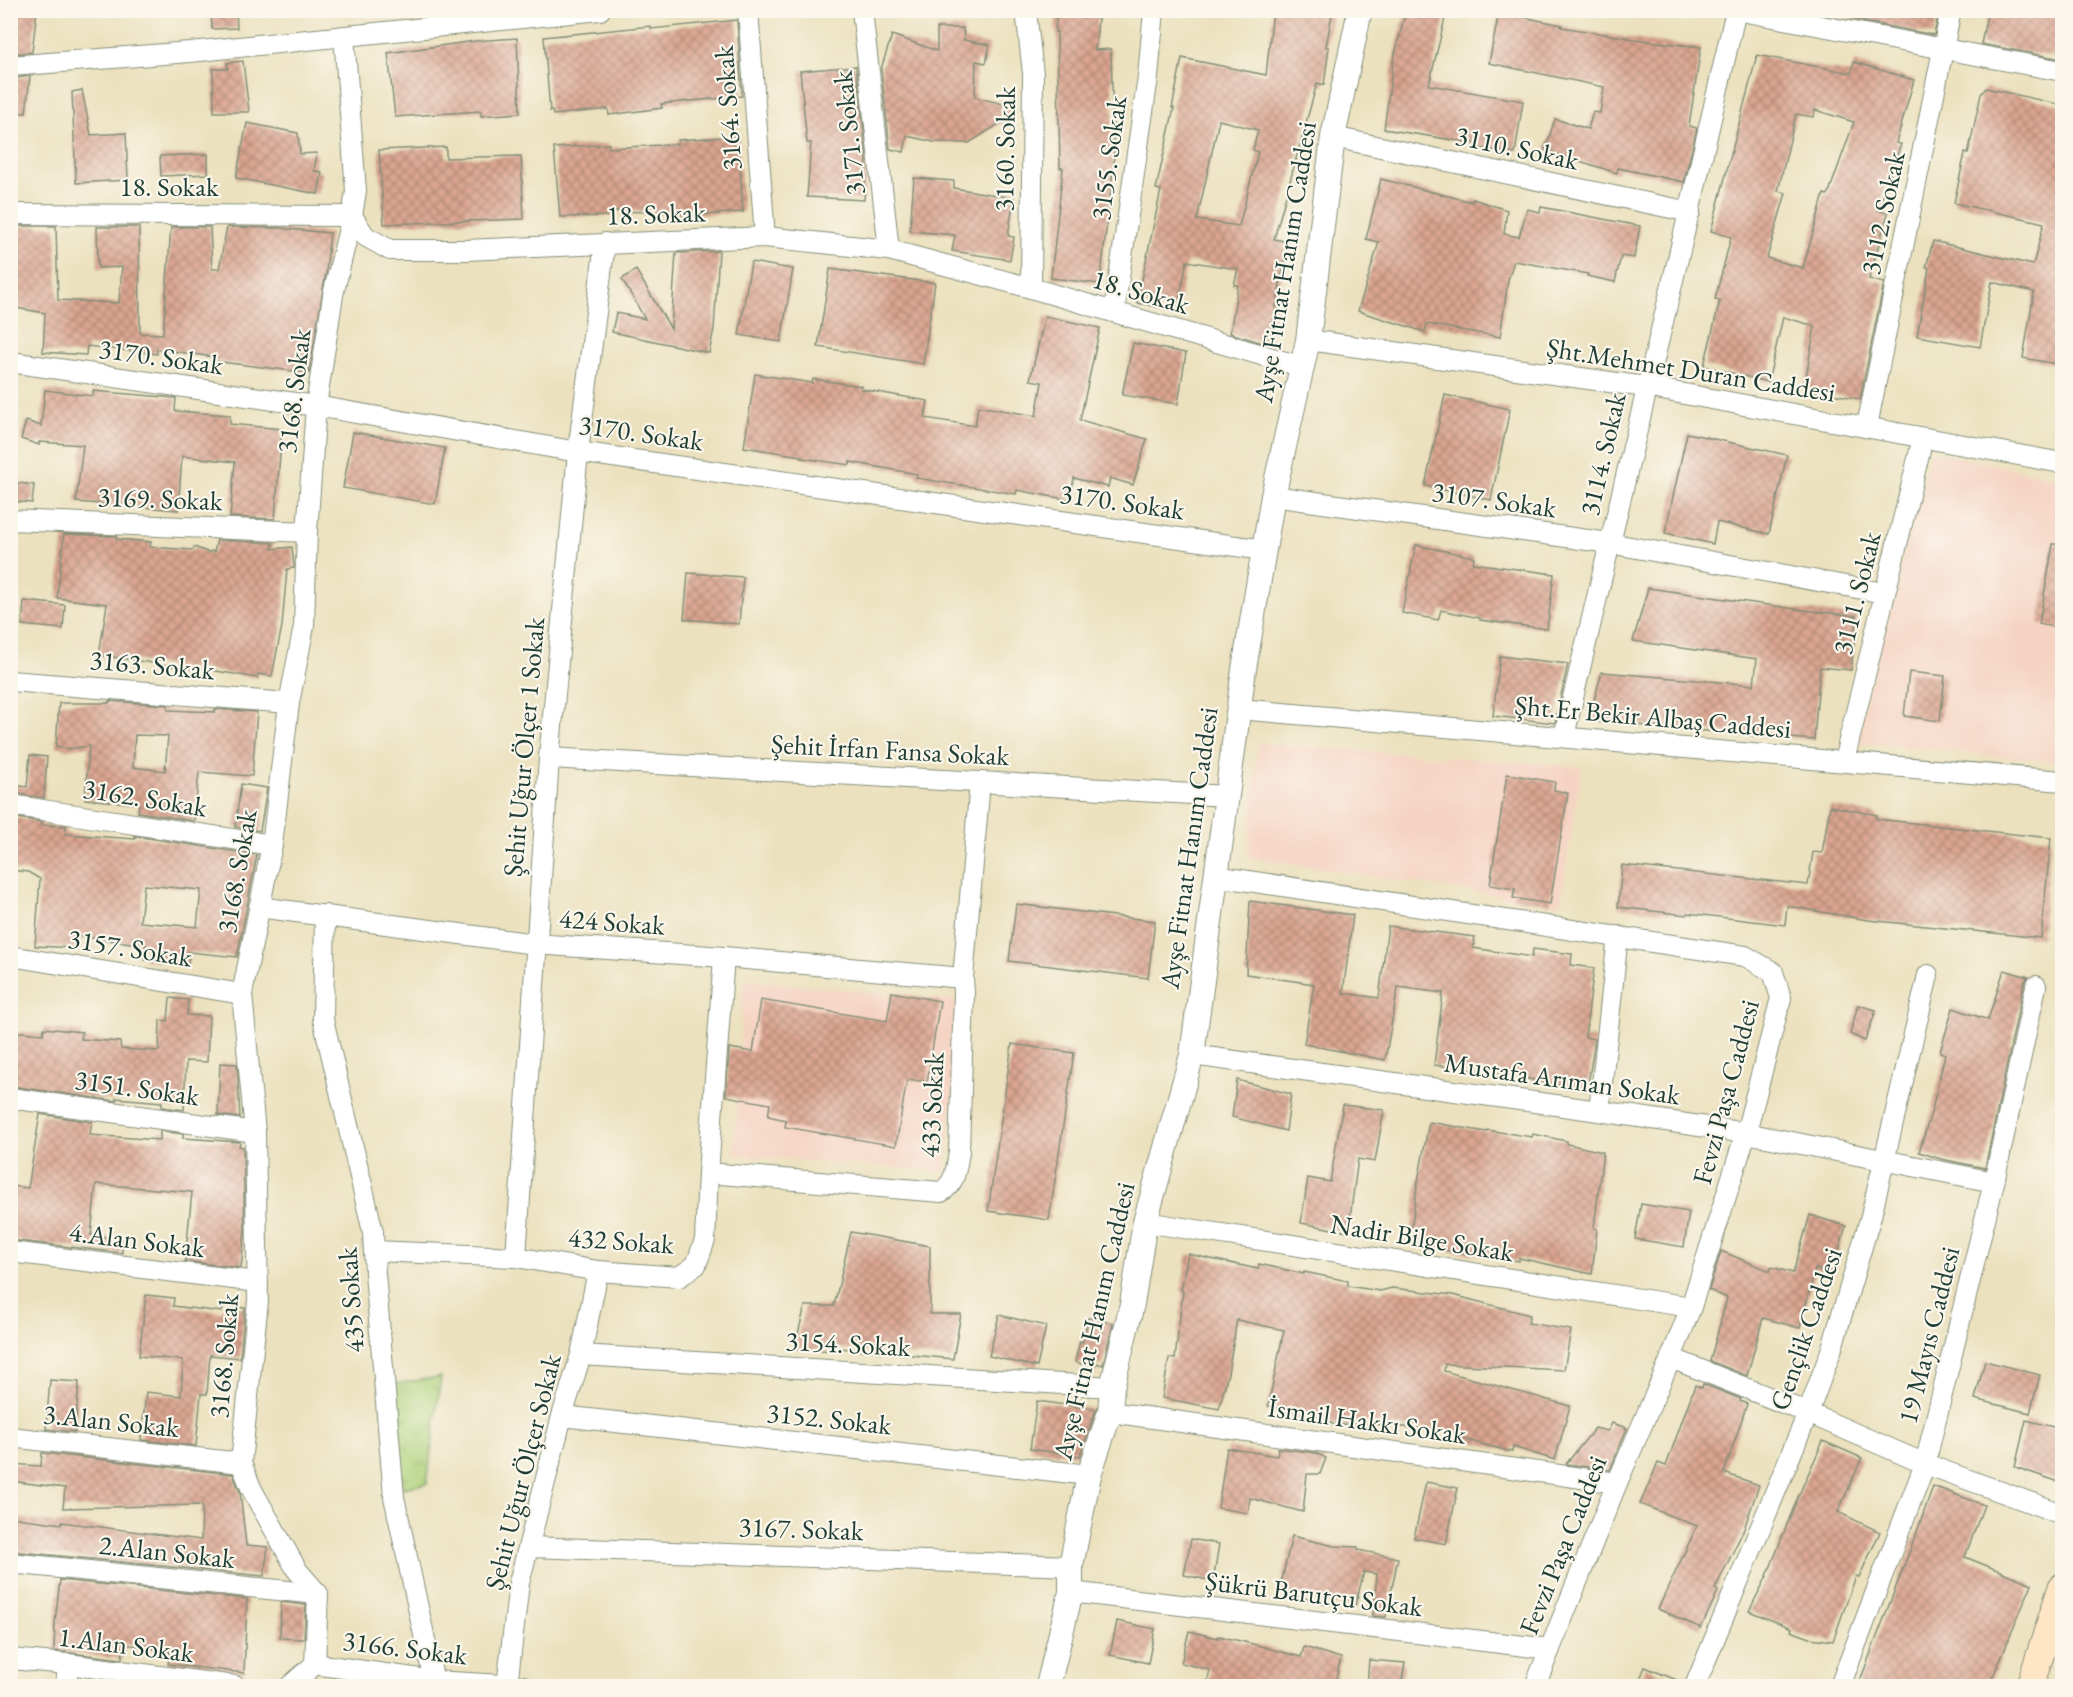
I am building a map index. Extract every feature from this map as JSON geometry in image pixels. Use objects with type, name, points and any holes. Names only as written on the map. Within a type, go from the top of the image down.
[{"type":"main road","points":[[2030,1686],[2062,1587]]},
{"type":"street","points":[[10,66],[190,52],[600,10]]},
{"type":"street","name":"3164. Sokak","points":[[748,10],[765,237]]},
{"type":"street","name":"3171. Sokak","points":[[862,10],[889,250]]},
{"type":"street","name":"3160. Sokak","points":[[1026,10],[1033,74],[1031,288]]},
{"type":"street","name":"3155. Sokak","points":[[1114,312],[1148,77],[1154,10]]},
{"type":"street","name":"Ayşe Fitnat Hanım Caddesi","points":[[1048,1686],[1071,1592],[1071,1566],[1089,1475],[1110,1412],[1112,1387],[1132,1304],[1145,1222],[1192,1055],[1238,709],[1273,496],[1308,340],[1333,137],[1360,10]]},
{"type":"street","points":[[1736,10],[2062,71]]},
{"type":"street","name":"3114. Sokak","points":[[1564,736],[1646,387],[1690,212],[1736,10]]},
{"type":"street","name":"3112. Sokak","points":[[1867,426],[1951,10]]},
{"type":"street","name":"3168. Sokak","points":[[318,1594],[297,1570],[252,1490],[241,1463],[258,1302],[255,1132],[242,994],[272,845],[289,703],[303,627],[316,406],[333,295],[356,191],[344,36]]},
{"type":"street","name":"3110. Sokak","points":[[1333,137],[1690,212]]},
{"type":"street","name":"18. Sokak","points":[[10,213],[352,216],[365,236],[390,250],[465,250],[765,237],[889,250],[1031,288],[1303,367]]},
{"type":"street","name":"Şehit Uğur Ölçer 1 Sokak","points":[[516,1257],[549,758],[578,452],[605,243]]},
{"type":"street","name":"Şht.Mehmet Duran Caddesi","points":[[1308,340],[1646,387],[2062,463]]},
{"type":"street","name":"3170. Sokak","points":[[10,363],[316,406],[578,452],[1264,550]]},
{"type":"street","name":"3111. Sokak","points":[[1844,761],[1923,438]]},
{"type":"street","name":"3107. Sokak","points":[[1273,496],[1610,543],[1884,593]]},
{"type":"street","name":"3169. Sokak","points":[[10,520],[307,532]]},
{"type":"street","name":"3163. Sokak","points":[[10,681],[289,703]]},
{"type":"street","name":"Şht.Er Bekir Albaş Caddesi","points":[[1238,709],[2062,781]]},
{"type":"street","name":"Şehit İrfan Fansa Sokak","points":[[549,758],[1228,796]]},
{"type":"street","name":"433 Sokak","points":[[708,1173],[941,1192],[948,1188],[955,1176],[959,1152],[963,978],[980,782]]},
{"type":"street","name":"3162. Sokak","points":[[10,805],[272,845]]},
{"type":"street","name":"Fevzi Paşa Caddesi","points":[[1215,876],[1745,956],[1773,972],[1781,998],[1746,1133],[1691,1307],[1535,1686]]},
{"type":"street","name":"424 Sokak","points":[[259,907],[535,944],[724,957],[963,978]]},
{"type":"street","name":"435 Sokak","points":[[325,915],[323,1019],[373,1232],[394,1497],[434,1682]]},
{"type":"street","points":[[1599,1111],[1618,936]]},
{"type":"street","name":"3157. Sokak","points":[[10,956],[242,994]]},
{"type":"street","name":"432 Sokak","points":[[374,1251],[516,1257],[598,1271],[679,1277],[696,1265],[705,1240],[724,957]]},
{"type":"street","name":"Gençlik Caddesi","points":[[1695,1686],[1808,1413],[1831,1351],[1871,1216],[1928,975]]},
{"type":"street","name":"19 Mayıs Caddesi","points":[[1840,1686],[1925,1464],[1994,1182],[2036,986]]},
{"type":"street","name":"Mustafa Arıman Sokak","points":[[1192,1055],[1746,1133],[1994,1182]]},
{"type":"street","name":"3151. Sokak","points":[[10,1098],[255,1132]]},
{"type":"street","name":"Nadir Bilge Sokak","points":[[1145,1222],[1691,1307]]},
{"type":"street","name":"4.Alan Sokak","points":[[10,1251],[258,1282]]},
{"type":"street","name":"Şehit Uğur Ölçer Sokak","points":[[512,1686],[519,1583],[562,1416],[581,1355],[598,1271]]},
{"type":"street","name":"3154. Sokak","points":[[581,1355],[1112,1387]]},
{"type":"street","points":[[1671,1359],[1808,1413],[1925,1464],[2062,1514]]},
{"type":"street","name":"İsmail Hakkı Sokak","points":[[1110,1412],[1617,1483]]},
{"type":"street","name":"3152. Sokak","points":[[562,1416],[1089,1475]]},
{"type":"street","name":"3.Alan Sokak","points":[[10,1437],[241,1463]]},
{"type":"street","name":"3167. Sokak","points":[[529,1546],[1071,1566]]},
{"type":"street","name":"2.Alan Sokak","points":[[10,1563],[318,1594]]},
{"type":"street","name":"Şükrü Barutçu Sokak","points":[[1071,1592],[1550,1649]]},
{"type":"street","points":[[290,1686],[315,1664],[318,1594]]},
{"type":"street","name":"1.Alan Sokak","points":[[10,1659],[68,1664],[235,1686]]},
{"type":"street","points":[[66,1686],[68,1664]]},
{"type":"street","name":"3166. Sokak","points":[[315,1664],[434,1682],[512,1686]]},
{"type":"shaded area","points":[[1931,451],[2062,480],[2062,762],[1854,742]]},
{"type":"shaded area","points":[[1258,743],[1582,767],[1560,905],[1248,857]]},
{"type":"shaded area","points":[[744,980],[962,1001],[945,1172],[734,1155]]},
{"type":"green space","points":[[441,1377],[427,1483],[403,1488],[386,1385]]},
{"type":"building","points":[[10,10],[37,10],[32,52],[11,54]]},
{"type":"building","points":[[211,10],[236,10],[237,28],[212,29]]},
{"type":"building","points":[[1057,10],[1099,10],[1095,50],[1111,49],[1114,161],[1100,284],[1051,278],[1063,168],[1060,168],[1057,32],[1055,32]]},
{"type":"building","points":[[1273,10],[1315,10],[1332,14],[1326,47],[1329,47],[1324,85],[1317,83],[1274,239],[1288,242],[1269,345],[1230,333],[1238,285],[1234,285],[1238,269],[1187,261],[1177,311],[1137,303],[1161,190],[1156,189],[1174,108],[1172,108],[1182,58],[1266,75]],"holes":[[[1219,120],[1258,130],[1253,150],[1258,152],[1239,226],[1197,220]]]},
{"type":"building","points":[[1406,10],[1447,10],[1429,85],[1523,101],[1515,154],[1478,148],[1478,144],[1384,129],[1393,62]]},
{"type":"building","points":[[1839,10],[1939,10],[1934,35],[1859,21],[1839,14]]},
{"type":"building","points":[[1988,10],[2062,10],[2062,59],[1981,44]]},
{"type":"building","points":[[1499,12],[1562,25],[1561,27],[1701,47],[1689,126],[1697,128],[1684,182],[1618,168],[1617,173],[1545,150],[1555,119],[1588,129],[1593,112],[1600,113],[1604,87],[1489,63]]},
{"type":"building","points":[[737,20],[742,96],[661,104],[662,108],[609,115],[608,109],[553,115],[550,111],[544,37]]},
{"type":"building","points":[[937,28],[963,28],[964,40],[990,45],[986,63],[976,61],[975,97],[1016,107],[1011,124],[1002,122],[969,143],[934,142],[907,136],[904,152],[890,149],[881,69],[892,35],[937,51]]},
{"type":"building","points":[[517,38],[520,113],[481,116],[481,111],[395,117],[388,53],[475,41]]},
{"type":"building","points":[[1757,55],[1851,73],[1854,62],[1914,80],[1896,143],[1901,144],[1878,210],[1888,213],[1869,279],[1884,283],[1860,399],[1804,389],[1815,326],[1783,317],[1768,382],[1704,366],[1720,300],[1715,299],[1731,237],[1711,231]],"holes":[[[1815,110],[1854,122],[1828,195],[1824,194],[1803,268],[1767,258],[1786,193],[1778,191],[1796,114],[1813,117]]]},
{"type":"building","points":[[243,61],[249,112],[214,112],[213,69],[228,69],[227,63]]},
{"type":"building","points":[[856,66],[867,158],[864,200],[807,197],[811,143],[807,143],[800,71]]},
{"type":"building","points":[[30,76],[26,113],[20,113],[15,78]]},
{"type":"building","points":[[1986,88],[2062,105],[2062,365],[2023,358],[2034,292],[1992,282],[1980,347],[1917,336],[1929,268],[1926,267],[1933,241],[2033,265],[2044,223],[1954,203],[1965,153],[1968,154],[1981,94]]},
{"type":"building","points":[[82,90],[91,135],[126,133],[128,180],[76,183],[72,92]]},
{"type":"building","points":[[247,123],[298,133],[300,154],[317,153],[314,171],[322,172],[318,194],[236,178]]},
{"type":"building","points":[[738,136],[743,212],[683,216],[682,213],[612,211],[612,216],[560,217],[554,148],[609,144],[609,148],[678,144],[678,140]]},
{"type":"building","points":[[446,147],[446,158],[521,156],[524,219],[384,224],[379,150]]},
{"type":"building","points":[[208,154],[208,174],[161,176],[160,156]]},
{"type":"building","points":[[914,178],[954,181],[954,188],[1014,198],[1008,236],[1014,237],[1010,260],[952,251],[955,235],[910,231]]},
{"type":"building","points":[[1381,179],[1472,202],[1473,199],[1507,210],[1504,234],[1519,237],[1527,209],[1540,212],[1541,207],[1640,226],[1634,258],[1621,256],[1615,282],[1587,276],[1588,274],[1514,261],[1508,280],[1500,337],[1427,324],[1425,332],[1358,311],[1379,242],[1366,239]]},
{"type":"building","points":[[18,226],[56,226],[58,300],[119,303],[122,267],[98,268],[97,227],[139,227],[140,333],[163,334],[171,227],[210,227],[212,269],[219,269],[227,227],[278,228],[330,233],[326,272],[309,373],[213,361],[214,357],[157,349],[157,354],[87,346],[86,355],[43,352],[45,313],[10,307],[10,279],[19,280]]},
{"type":"building","points":[[719,251],[714,329],[709,353],[612,332],[616,313],[645,319],[622,279],[636,270],[671,329],[676,253]]},
{"type":"building","points":[[751,262],[793,269],[781,342],[739,335]]},
{"type":"building","points":[[830,269],[935,283],[923,364],[818,347]]},
{"type":"building","points":[[1045,316],[1100,328],[1080,420],[1147,439],[1133,485],[1110,478],[1108,487],[1074,478],[1070,500],[1017,490],[1016,494],[916,478],[917,474],[850,462],[850,465],[801,458],[802,456],[744,447],[755,374],[812,383],[813,379],[861,386],[861,389],[928,401],[925,418],[975,426],[978,406],[1036,416],[1042,382],[1030,380]]},
{"type":"building","points":[[1133,343],[1186,353],[1178,404],[1122,395]]},
{"type":"building","points":[[45,390],[93,396],[93,391],[176,398],[175,411],[230,415],[230,424],[282,429],[275,519],[230,517],[235,462],[182,456],[178,510],[76,502],[83,445],[39,442],[39,445],[21,439],[26,421],[41,426]]},
{"type":"building","points":[[1445,395],[1510,409],[1491,500],[1425,486]]},
{"type":"building","points":[[353,432],[445,448],[435,504],[343,488]]},
{"type":"building","points":[[1687,433],[1787,455],[1769,534],[1717,522],[1713,544],[1665,533]]},
{"type":"building","points":[[10,482],[34,485],[32,503],[10,501]]},
{"type":"building","points":[[64,534],[117,536],[116,539],[151,542],[150,547],[193,550],[194,547],[210,553],[214,552],[217,540],[273,543],[272,549],[292,547],[294,568],[287,569],[282,626],[272,676],[258,674],[257,678],[99,655],[107,604],[57,598]]},
{"type":"building","points":[[2053,544],[2062,544],[2062,629],[2039,624]]},
{"type":"building","points":[[1416,545],[1474,557],[1473,563],[1554,574],[1547,629],[1480,620],[1480,618],[1441,610],[1438,620],[1402,613]]},
{"type":"building","points":[[688,573],[743,577],[739,624],[684,619]]},
{"type":"building","points":[[1648,588],[1857,616],[1851,670],[1820,667],[1814,740],[1588,721],[1602,672],[1754,685],[1757,659],[1633,641]]},
{"type":"building","points":[[24,601],[65,605],[63,629],[22,625]]},
{"type":"building","points":[[1500,656],[1568,664],[1555,723],[1493,716]]},
{"type":"building","points":[[1909,672],[1945,676],[1940,721],[1904,716]]},
{"type":"building","points":[[109,701],[168,705],[168,710],[215,712],[215,709],[257,712],[252,776],[199,772],[194,821],[138,812],[139,804],[85,799],[89,746],[67,749],[56,746],[59,703],[109,703]],"holes":[[[135,735],[168,736],[165,771],[133,767]]]},
{"type":"building","points":[[30,755],[47,757],[44,798],[13,793],[14,785],[27,787]]},
{"type":"building","points":[[1507,774],[1555,782],[1554,790],[1568,793],[1550,904],[1513,898],[1515,889],[1490,885]]},
{"type":"building","points":[[241,784],[267,788],[260,831],[235,827]]},
{"type":"building","points":[[1830,806],[1877,815],[1877,819],[2051,838],[2041,938],[1868,920],[1787,906],[1785,925],[1618,907],[1622,865],[1808,885],[1813,852],[1822,853]]},
{"type":"building","points":[[11,817],[42,822],[42,825],[66,826],[65,834],[135,839],[135,836],[257,855],[237,957],[189,952],[188,964],[144,960],[146,945],[77,936],[77,948],[35,946],[40,879],[28,872],[10,870]],"holes":[[[144,885],[201,890],[197,927],[140,922]]]},
{"type":"building","points":[[1250,901],[1353,915],[1343,993],[1379,998],[1388,926],[1475,937],[1473,948],[1532,957],[1533,949],[1572,954],[1571,965],[1594,968],[1585,1037],[1595,1039],[1587,1091],[1505,1074],[1434,1065],[1443,993],[1398,987],[1385,1060],[1304,1044],[1314,984],[1246,974]]},
{"type":"building","points":[[1016,904],[1155,921],[1148,978],[1009,961]]},
{"type":"building","points":[[2004,970],[2028,977],[2024,983],[1985,1168],[1919,1152],[1932,1110],[1945,1054],[1940,1052],[1953,1008],[1988,1020]]},
{"type":"building","points":[[892,992],[940,1001],[927,1082],[907,1079],[896,1146],[785,1127],[786,1120],[768,1116],[770,1104],[726,1096],[729,1048],[753,1052],[761,1000],[887,1021]]},
{"type":"building","points":[[170,998],[188,1000],[187,1015],[209,1016],[207,1062],[186,1061],[184,1110],[162,1107],[162,1102],[116,1098],[116,1101],[10,1086],[10,1031],[43,1034],[44,1028],[82,1032],[81,1039],[120,1042],[121,1049],[159,1051],[160,1020],[168,1021]]},
{"type":"building","points":[[1858,1005],[1876,1010],[1865,1041],[1850,1034]]},
{"type":"building","points":[[1012,1044],[1074,1053],[1049,1220],[988,1211]]},
{"type":"building","points":[[220,1063],[237,1064],[240,1118],[218,1115]]},
{"type":"building","points":[[1237,1080],[1291,1094],[1286,1131],[1232,1117]]},
{"type":"building","points":[[1343,1105],[1384,1110],[1375,1162],[1358,1159],[1348,1232],[1301,1223],[1308,1178],[1330,1182]]},
{"type":"building","points":[[40,1114],[92,1122],[90,1135],[160,1140],[160,1131],[183,1134],[183,1138],[240,1142],[239,1146],[243,1147],[245,1231],[241,1268],[185,1261],[192,1192],[96,1184],[91,1235],[123,1240],[122,1253],[10,1240],[10,1186],[28,1188]]},
{"type":"building","points":[[1429,1122],[1486,1132],[1487,1130],[1532,1137],[1533,1134],[1603,1152],[1594,1228],[1597,1229],[1592,1274],[1519,1258],[1519,1261],[1409,1245]]},
{"type":"building","points":[[1641,1204],[1689,1212],[1684,1247],[1635,1239]]},
{"type":"building","points":[[1810,1215],[1846,1226],[1832,1274],[1815,1269],[1800,1328],[1763,1318],[1747,1376],[1710,1361],[1727,1298],[1709,1290],[1721,1251],[1770,1271],[1771,1267],[1793,1273]]},
{"type":"building","points":[[851,1232],[930,1246],[930,1314],[961,1314],[953,1359],[840,1348],[840,1351],[794,1349],[805,1306],[834,1306]]},
{"type":"building","points":[[1188,1254],[1258,1269],[1259,1264],[1304,1274],[1304,1272],[1348,1281],[1348,1286],[1380,1291],[1392,1288],[1453,1295],[1530,1315],[1528,1323],[1571,1330],[1564,1370],[1445,1364],[1444,1371],[1570,1406],[1555,1460],[1513,1447],[1512,1452],[1459,1438],[1461,1433],[1365,1423],[1335,1425],[1317,1417],[1268,1406],[1284,1330],[1237,1320],[1219,1409],[1162,1398],[1169,1358],[1175,1359],[1183,1291],[1181,1290]]},
{"type":"building","points":[[146,1295],[174,1298],[173,1306],[222,1312],[223,1306],[245,1308],[240,1358],[210,1355],[207,1394],[201,1394],[196,1446],[141,1440],[146,1392],[181,1396],[183,1360],[139,1356]]},
{"type":"building","points":[[999,1315],[1046,1326],[1037,1367],[989,1356]]},
{"type":"building","points":[[1088,1318],[1113,1323],[1103,1365],[1096,1363],[1095,1368],[1075,1362],[1080,1341],[1083,1342]]},
{"type":"building","points":[[1985,1361],[2040,1375],[2030,1413],[1975,1399]]},
{"type":"building","points":[[50,1380],[79,1382],[75,1432],[46,1429]]},
{"type":"building","points":[[1703,1384],[1741,1399],[1740,1401],[1747,1404],[1724,1473],[1759,1485],[1744,1529],[1715,1589],[1718,1591],[1701,1628],[1658,1609],[1697,1526],[1640,1504],[1658,1463],[1666,1466],[1695,1385],[1702,1388]]},
{"type":"building","points":[[1037,1401],[1096,1409],[1080,1456],[1030,1449]]},
{"type":"building","points":[[2026,1420],[2062,1429],[2062,1483],[2015,1467]]},
{"type":"building","points":[[1612,1423],[1627,1428],[1610,1470],[1566,1464],[1595,1428],[1608,1431]]},
{"type":"building","points":[[1823,1441],[1862,1458],[1838,1512],[1880,1532],[1859,1577],[1856,1576],[1833,1641],[1810,1638],[1791,1631],[1792,1628],[1749,1611],[1767,1576]]},
{"type":"building","points":[[1227,1448],[1277,1456],[1278,1448],[1316,1453],[1326,1458],[1320,1474],[1307,1474],[1303,1512],[1250,1498],[1248,1513],[1218,1508]]},
{"type":"building","points":[[42,1453],[233,1474],[240,1492],[246,1545],[268,1547],[264,1576],[10,1551],[10,1517],[201,1540],[202,1505],[63,1508],[65,1488],[10,1481],[10,1464],[41,1466]]},
{"type":"building","points":[[1426,1482],[1458,1488],[1446,1544],[1414,1538]]},
{"type":"building","points":[[1933,1486],[1984,1505],[1965,1557],[2032,1584],[1989,1686],[1858,1686],[1917,1532]]},
{"type":"building","points":[[1292,1536],[1334,1546],[1358,1547],[1358,1550],[1398,1558],[1386,1617],[1373,1616],[1377,1574],[1364,1572],[1355,1606],[1323,1604],[1323,1602],[1279,1592]]},
{"type":"building","points":[[1191,1539],[1219,1544],[1213,1581],[1184,1575]]},
{"type":"building","points":[[60,1580],[247,1599],[244,1673],[168,1664],[170,1651],[124,1644],[122,1659],[54,1651]]},
{"type":"building","points":[[281,1602],[306,1605],[304,1639],[280,1638]]},
{"type":"building","points":[[1117,1621],[1155,1629],[1148,1663],[1110,1655]]},
{"type":"building","points":[[1189,1631],[1249,1643],[1301,1657],[1304,1647],[1341,1658],[1334,1686],[1218,1686],[1207,1684],[1210,1670],[1181,1663]]},
{"type":"building","points":[[1369,1660],[1405,1663],[1401,1686],[1367,1686]]},
{"type":"building","points":[[1645,1667],[1684,1683],[1683,1686],[1637,1686]]}]
